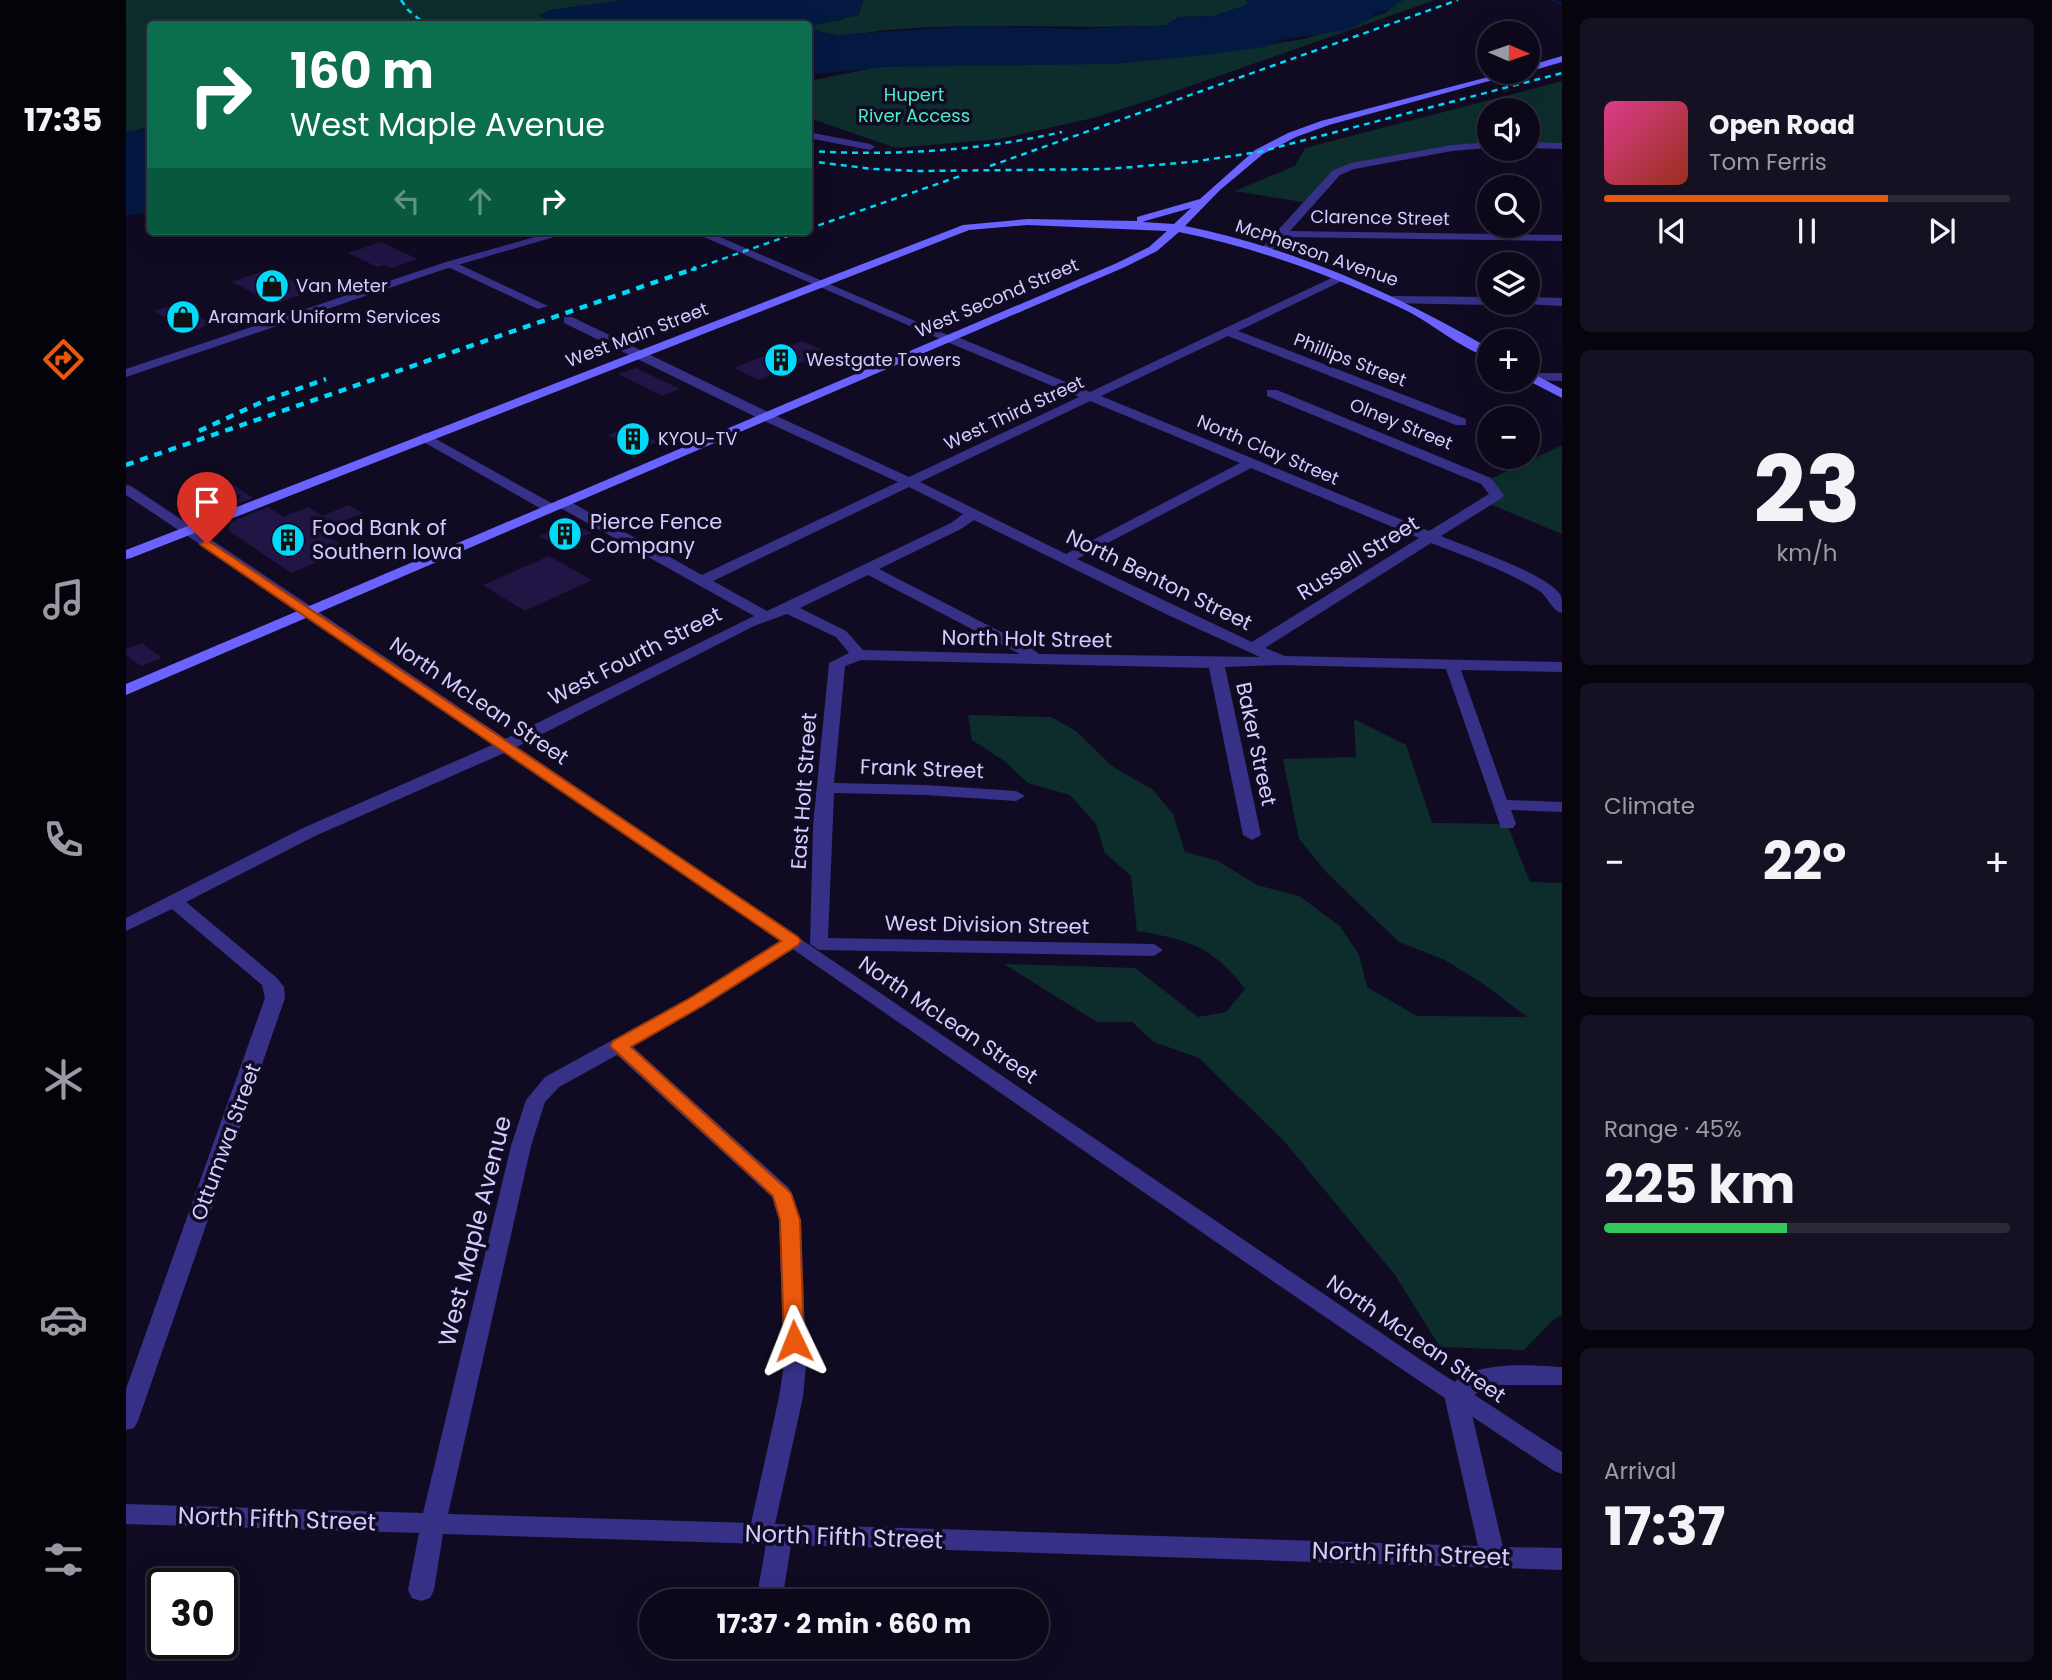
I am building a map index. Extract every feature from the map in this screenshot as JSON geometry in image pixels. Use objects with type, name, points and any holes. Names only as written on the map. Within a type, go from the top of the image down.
[{"type":"main road","points":[[1540,65],[1562,59]]},
{"type":"main road","name":"West Second Street","points":[[126,690],[1093,278],[1153,249],[1259,152],[1292,135],[1325,123],[1477,83]]},
{"type":"main road","points":[[1102,223],[1158,216],[1202,202]]},
{"type":"main road","name":"West Main Street","points":[[126,555],[967,227],[1028,222],[1176,228]]},
{"type":"main road","points":[[1102,223],[1137,230],[1144,234],[1153,249]]},
{"type":"main road","name":"McPherson Avenue","points":[[1176,228],[1265,251],[1393,300]]},
{"type":"main road","points":[[1393,300],[1477,346]]},
{"type":"main road","points":[[1540,382],[1562,394]]},
{"type":"street","points":[[812,136],[870,147]]},
{"type":"street","points":[[1540,145],[1562,146]]},
{"type":"street","points":[[1265,251],[1336,173],[1351,166],[1432,151],[1477,146]]},
{"type":"street","name":"Clarence Street","points":[[1281,234],[1562,238]]},
{"type":"street","points":[[126,373],[450,264],[555,235]]},
{"type":"street","name":"North Clay Street","points":[[705,235],[1538,584],[1547,589],[1562,608]]},
{"type":"street","points":[[450,264],[542,306]]},
{"type":"street","name":"West Third Street","points":[[703,580],[1340,278]]},
{"type":"street","name":"McPherson Avenue","points":[[1393,300],[1477,301]]},
{"type":"street","points":[[1540,301],[1562,302]]},
{"type":"street","name":"North Benton Street","points":[[568,320],[1252,649],[1282,661],[1562,667]]},
{"type":"street","name":"Phillips Street","points":[[1227,331],[1461,422]]},
{"type":"street","points":[[1540,376],[1562,377]]},
{"type":"street","name":"Olney Street","points":[[1272,393],[1486,481],[1497,495],[1487,503]]},
{"type":"street","points":[[425,437],[766,615]]},
{"type":"street","points":[[1067,559],[1250,463]]},
{"type":"street","name":"North McLean Street","points":[[126,489],[310,611],[505,746],[807,946],[1457,1395],[1562,1464]]},
{"type":"street","name":"Russell Street","points":[[1252,649],[1487,503]]},
{"type":"street","name":"West Fourth Street","points":[[126,925],[309,832],[505,746],[766,615],[788,608],[956,526],[973,514]]},
{"type":"street","points":[[868,569],[1024,650],[1035,659]]},
{"type":"street","points":[[788,608],[841,634],[859,655]]},
{"type":"street","name":"North Holt Street","points":[[859,655],[1216,663],[1282,661]]},
{"type":"street","name":"East Holt Street","points":[[807,946],[827,788],[831,709],[837,663],[859,655]]},
{"type":"street","name":"Baker Street","points":[[1216,663],[1252,835]]},
{"type":"street","points":[[1452,665],[1507,824]]},
{"type":"street","name":"Frank Street","points":[[827,788],[926,790],[1016,796]]},
{"type":"street","points":[[1501,806],[1562,807]]},
{"type":"street","name":"Ottumwa Street","points":[[126,1421],[275,998],[274,987],[269,981],[173,900]]},
{"type":"street","name":"West Division Street","points":[[807,946],[1154,950]]},
{"type":"street","name":"West Maple Avenue","points":[[421,1590],[433,1524],[527,1122],[536,1100],[552,1082],[698,1001],[807,946]]},
{"type":"street","points":[[619,1046],[782,1193],[790,1220],[795,1365],[771,1534],[769,1589]]},
{"type":"street","points":[[1493,1556],[1457,1395],[1472,1381],[1493,1374],[1562,1376]]},
{"type":"street","name":"North Fifth Street","points":[[126,1514],[1562,1559]]},
{"type":"green space","points":[[126,0],[623,0],[552,10],[539,15],[549,21],[147,21],[147,128],[126,132]]},
{"type":"green space","points":[[863,0],[1246,0],[1249,4],[1214,16],[1179,17],[1166,25],[1157,26],[955,26],[840,35],[814,29],[815,24],[841,20],[863,4]]},
{"type":"green space","name":"Hupert River Access","points":[[1401,0],[1435,0],[1150,100],[1093,118],[999,139],[896,148],[812,119],[812,80],[879,67],[1237,50],[1304,39],[1385,13]]},
{"type":"green space","points":[[1562,81],[1562,146],[1540,145],[1540,98],[1497,98]]},
{"type":"green space","points":[[1477,103],[1477,146],[1452,148],[1336,173],[1309,203],[1235,191],[1295,166],[1305,148]]},
{"type":"green space","points":[[1562,445],[1562,534],[1487,503],[1497,495],[1486,481],[1511,469],[1540,469],[1540,455]]},
{"type":"green space","points":[[968,715],[1051,717],[1076,731],[1112,766],[1153,790],[1173,814],[1185,852],[1218,861],[1257,885],[1299,896],[1340,926],[1359,955],[1367,987],[1417,1016],[1527,1017],[1485,985],[1445,960],[1399,942],[1328,874],[1299,839],[1283,759],[1356,757],[1354,719],[1406,745],[1432,823],[1507,824],[1530,882],[1562,883],[1562,1315],[1553,1320],[1524,1350],[1440,1347],[1395,1275],[1284,1141],[1199,1058],[1154,1042],[1132,1022],[1097,1022],[1004,964],[1135,968],[1198,1017],[1226,1012],[1245,989],[1222,963],[1198,947],[1137,931],[1131,876],[1105,853],[1096,824],[1070,795],[1028,783],[1003,760],[972,740]]},
{"type":"water","points":[[623,0],[863,0],[859,15],[813,25],[817,31],[837,35],[972,26],[1077,29],[1157,26],[1166,25],[1179,17],[1215,16],[1248,4],[1246,0],[1403,0],[1348,30],[1285,39],[1264,47],[1196,56],[1114,64],[884,67],[812,75],[812,21],[549,21],[539,15],[552,10]]},
{"type":"water","points":[[147,128],[147,212],[126,216],[126,132]]},
{"type":"building","points":[[381,242],[418,259],[392,268],[385,265],[377,267],[348,253]]},
{"type":"building","name":"Van Meter","points":[[270,269],[312,291],[274,304],[232,282]]},
{"type":"building","name":"Aramark Uniform Services","points":[[177,304],[212,324],[189,332],[154,311]]},
{"type":"building","name":"Westgate Towers","points":[[802,341],[827,352],[759,380],[734,368]]},
{"type":"building","points":[[636,368],[680,389],[662,396],[618,374]]},
{"type":"building","name":"KYOU-TV","points":[[628,427],[657,442],[637,451],[608,435]]},
{"type":"building","points":[[231,483],[253,498],[237,504],[241,494],[192,513],[177,504]]},
{"type":"building","name":"Food Bank of Southern Iowa","points":[[349,505],[363,513],[319,531],[348,549],[291,573],[228,530],[231,522],[268,507],[283,517],[308,507],[322,516]]},
{"type":"building","name":"Pierce Fence Company","points":[[571,522],[591,533],[559,547],[539,536]]},
{"type":"building","points":[[549,556],[592,580],[525,611],[483,585]]},
{"type":"building","points":[[142,643],[162,658],[141,666],[126,655],[126,649]]},
{"type":"waterway","points":[[1552,0],[1562,4]]},
{"type":"railway","points":[[401,0],[421,21]]},
{"type":"railway","points":[[990,166],[1458,0]]},
{"type":"railway","points":[[812,161],[919,171],[1107,169],[1191,162],[1259,152],[1562,73]]},
{"type":"railway","points":[[812,151],[936,151],[999,144],[1062,132]]},
{"type":"railway","points":[[812,228],[963,175]]},
{"type":"railway","points":[[691,270],[791,235]]},
{"type":"railway","points":[[126,465],[696,268]]},
{"type":"railway","points":[[199,431],[264,401],[326,379]]},
{"type":"place","name":"Van Meter","points":[[272,286]]},
{"type":"place","name":"Aramark Uniform Services","points":[[183,317]]},
{"type":"place","name":"Westgate Towers","points":[[781,360]]},
{"type":"place","name":"KYOU-TV","points":[[633,439]]},
{"type":"place","name":"Pierce Fence Company","points":[[565,534]]},
{"type":"place","name":"Food Bank of Southern Iowa","points":[[288,540]]},
{"type":"route","points":[[207,544],[310,611],[792,941],[698,1001],[619,1046],[782,1193],[790,1220],[794,1341]]}]
